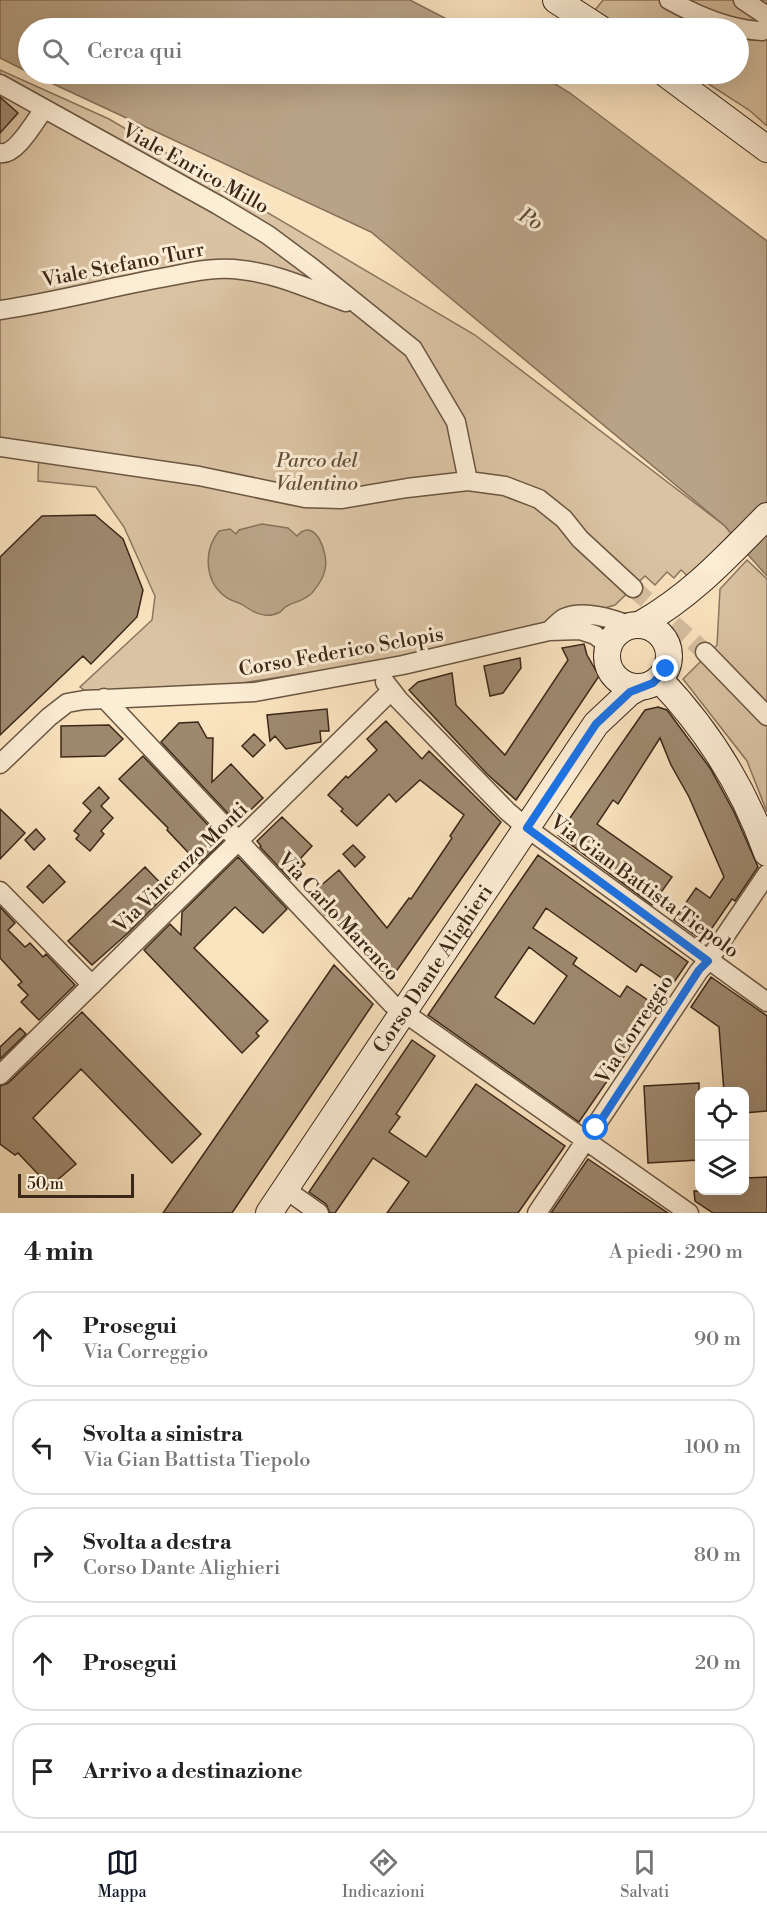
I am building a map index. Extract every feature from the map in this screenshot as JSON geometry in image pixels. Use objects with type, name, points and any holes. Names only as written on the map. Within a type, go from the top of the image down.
[{"type":"street","points":[[556,0],[584,18]]},
{"type":"street","points":[[669,0],[712,18]]},
{"type":"street","points":[[743,0],[767,16]]},
{"type":"street","points":[[749,30],[762,31],[767,27]]},
{"type":"street","name":"Viale Enrico Millo","points":[[0,84],[259,229],[359,306]]},
{"type":"street","points":[[679,84],[767,149]]},
{"type":"street","points":[[0,153],[4,155],[12,152],[44,109]]},
{"type":"street","name":"Viale Stefano Turr","points":[[0,310],[211,268],[240,269],[273,275],[359,306],[413,349],[456,422],[468,481]]},
{"type":"street","points":[[0,447],[199,476],[305,498],[342,499],[406,488],[468,481],[506,486],[539,499],[564,519],[580,539],[633,588]]},
{"type":"street","points":[[636,625],[654,630],[662,637],[668,647],[669,658],[666,669],[649,683],[623,684],[612,673],[607,660],[609,646],[614,637],[622,630],[664,611],[709,575],[767,516]]},
{"type":"street","points":[[668,647],[709,575]]},
{"type":"street","name":"Corso Federico Sclopis","points":[[549,631],[565,618],[577,615],[589,615],[636,625]]},
{"type":"street","name":"Corso Federico Sclopis","points":[[0,764],[67,703],[104,698],[255,692],[378,670],[549,631],[580,630],[595,635],[609,646]]},
{"type":"street","points":[[705,652],[767,716]]},
{"type":"street","name":"Via Gian Battista Tiepolo","points":[[378,670],[391,691],[507,812],[767,1002]]},
{"type":"street","name":"Corso Dante Alighieri","points":[[596,724],[612,673]]},
{"type":"street","points":[[649,683],[693,718],[731,774],[749,807],[767,854]]},
{"type":"street","name":"Corso Dante Alighieri","points":[[269,1213],[596,724],[629,693],[649,683]]},
{"type":"street","name":"Via Vincenzo Monti","points":[[0,1074],[391,691]]},
{"type":"street","name":"Via Carlo Marenco","points":[[104,698],[384,996],[404,1013],[689,1213]]},
{"type":"street","name":"Via Correggio","points":[[537,1213],[699,970],[708,961],[767,874]]},
{"type":"street","points":[[0,891],[92,985]]},
{"type":"street","points":[[285,1189],[320,1213]]},
{"type":"green space","points":[[603,0],[767,0],[767,126],[749,110],[709,84],[749,84],[749,18],[608,18],[595,10]]},
{"type":"green space","name":"Parco del Valentino","points":[[0,70],[18,78],[18,84],[31,84],[109,119],[475,335],[725,526],[731,533],[690,578],[681,570],[674,578],[667,572],[655,585],[645,576],[615,605],[601,609],[372,663],[215,687],[92,696],[80,687],[152,620],[155,596],[124,527],[96,487],[38,481],[39,445],[0,441]]},
{"type":"green space","points":[[747,560],[767,579],[767,812],[747,761],[683,679],[717,645],[720,589]]},
{"type":"water","points":[[0,0],[410,0],[445,18],[18,18],[18,67],[0,58]]},
{"type":"water","name":"Po","points":[[53,84],[555,84],[570,93],[767,241],[767,576],[725,526],[371,232]]},
{"type":"water","points":[[262,524],[288,528],[297,536],[310,530],[315,533],[323,546],[326,562],[323,576],[309,596],[271,615],[254,612],[221,593],[211,577],[208,558],[219,531],[230,529],[236,534],[239,530]]},
{"type":"building","points":[[0,97],[18,113],[0,133]]},
{"type":"building","points":[[95,515],[123,539],[143,590],[137,617],[91,664],[83,656],[0,735],[0,557],[42,516]]},
{"type":"building","points":[[584,644],[587,655],[599,676],[516,800],[487,774],[409,690],[418,682],[452,673],[456,705],[505,755],[568,660],[562,648]]},
{"type":"building","points":[[520,658],[521,668],[503,693],[490,696],[484,666]]},
{"type":"building","points":[[658,707],[667,710],[710,768],[734,812],[758,867],[735,901],[732,899],[703,941],[674,920],[696,888],[710,898],[724,877],[660,738],[618,804],[613,800],[597,824],[672,877],[652,905],[558,835],[645,710]]},
{"type":"building","points":[[327,709],[329,731],[320,731],[321,742],[286,749],[275,736],[270,741],[267,715]]},
{"type":"building","points":[[386,721],[422,759],[429,751],[501,822],[395,973],[382,974],[350,939],[359,928],[341,925],[329,912],[325,915],[311,899],[311,894],[339,870],[387,928],[409,898],[411,899],[452,838],[450,836],[464,815],[420,780],[396,802],[389,794],[357,826],[341,811],[343,809],[328,795],[346,776],[348,778],[377,750],[367,739]]},
{"type":"building","points":[[198,722],[207,738],[213,738],[212,782],[231,764],[263,798],[237,823],[161,742],[179,723]]},
{"type":"building","points":[[109,725],[123,739],[105,756],[61,757],[61,726]]},
{"type":"building","points":[[254,734],[265,745],[253,757],[242,746]]},
{"type":"building","points":[[143,756],[223,841],[199,864],[167,830],[168,828],[119,779]]},
{"type":"building","points":[[99,787],[109,798],[101,806],[113,818],[101,831],[104,834],[90,851],[76,839],[79,835],[74,831],[91,811],[83,803]]},
{"type":"building","points":[[0,809],[25,833],[0,859]]},
{"type":"building","points":[[282,817],[312,846],[300,859],[305,864],[290,879],[257,841]]},
{"type":"building","points":[[36,829],[45,839],[34,850],[25,840]]},
{"type":"building","points":[[353,845],[365,857],[355,867],[343,854]]},
{"type":"building","points":[[538,855],[688,962],[672,985],[641,964],[636,972],[546,908],[533,928],[577,958],[573,964],[620,997],[627,986],[658,1007],[579,1122],[428,1015]],"holes":[[[529,947],[567,976],[534,1024],[495,997]]]},
{"type":"building","points":[[238,857],[287,909],[263,933],[235,907],[194,948],[268,1021],[256,1033],[259,1036],[242,1053],[144,950],[170,924],[181,935],[182,912]]},
{"type":"building","points":[[49,865],[65,882],[43,903],[27,887]]},
{"type":"building","points":[[145,867],[169,892],[92,965],[68,941]]},
{"type":"building","points":[[0,907],[15,923],[8,930],[25,947],[30,943],[43,957],[46,954],[75,985],[39,1020],[21,1002],[28,995],[18,985],[22,982],[0,958]]},
{"type":"building","points":[[334,965],[373,1004],[232,1213],[163,1213]]},
{"type":"building","points":[[711,977],[767,1016],[767,1111],[749,1113],[749,1087],[724,1087],[719,1027],[691,1007]]},
{"type":"building","points":[[82,1012],[201,1134],[172,1163],[81,1069],[33,1118],[76,1164],[47,1189],[36,1177],[38,1174],[18,1153],[15,1155],[0,1144],[0,1086],[8,1083]]},
{"type":"building","points":[[20,1028],[26,1034],[0,1059],[0,1047]]},
{"type":"building","points":[[412,1040],[435,1056],[396,1114],[400,1117],[389,1132],[426,1157],[476,1084],[565,1146],[518,1213],[387,1213],[409,1182],[373,1158],[335,1213],[330,1213],[326,1204],[309,1192]]},
{"type":"building","points":[[699,1083],[699,1087],[695,1087],[695,1160],[648,1163],[644,1086]]},
{"type":"building","points":[[588,1159],[668,1213],[551,1213]]},
{"type":"building","points":[[767,1177],[767,1213],[713,1213],[695,1201],[694,1191],[695,1195],[749,1195],[749,1178]]},
{"type":"tunnel","points":[[633,588],[705,652]]},
{"type":"route","points":[[596,1128],[699,970],[708,961],[527,828],[596,724],[630,692],[653,683],[666,669]]}]
